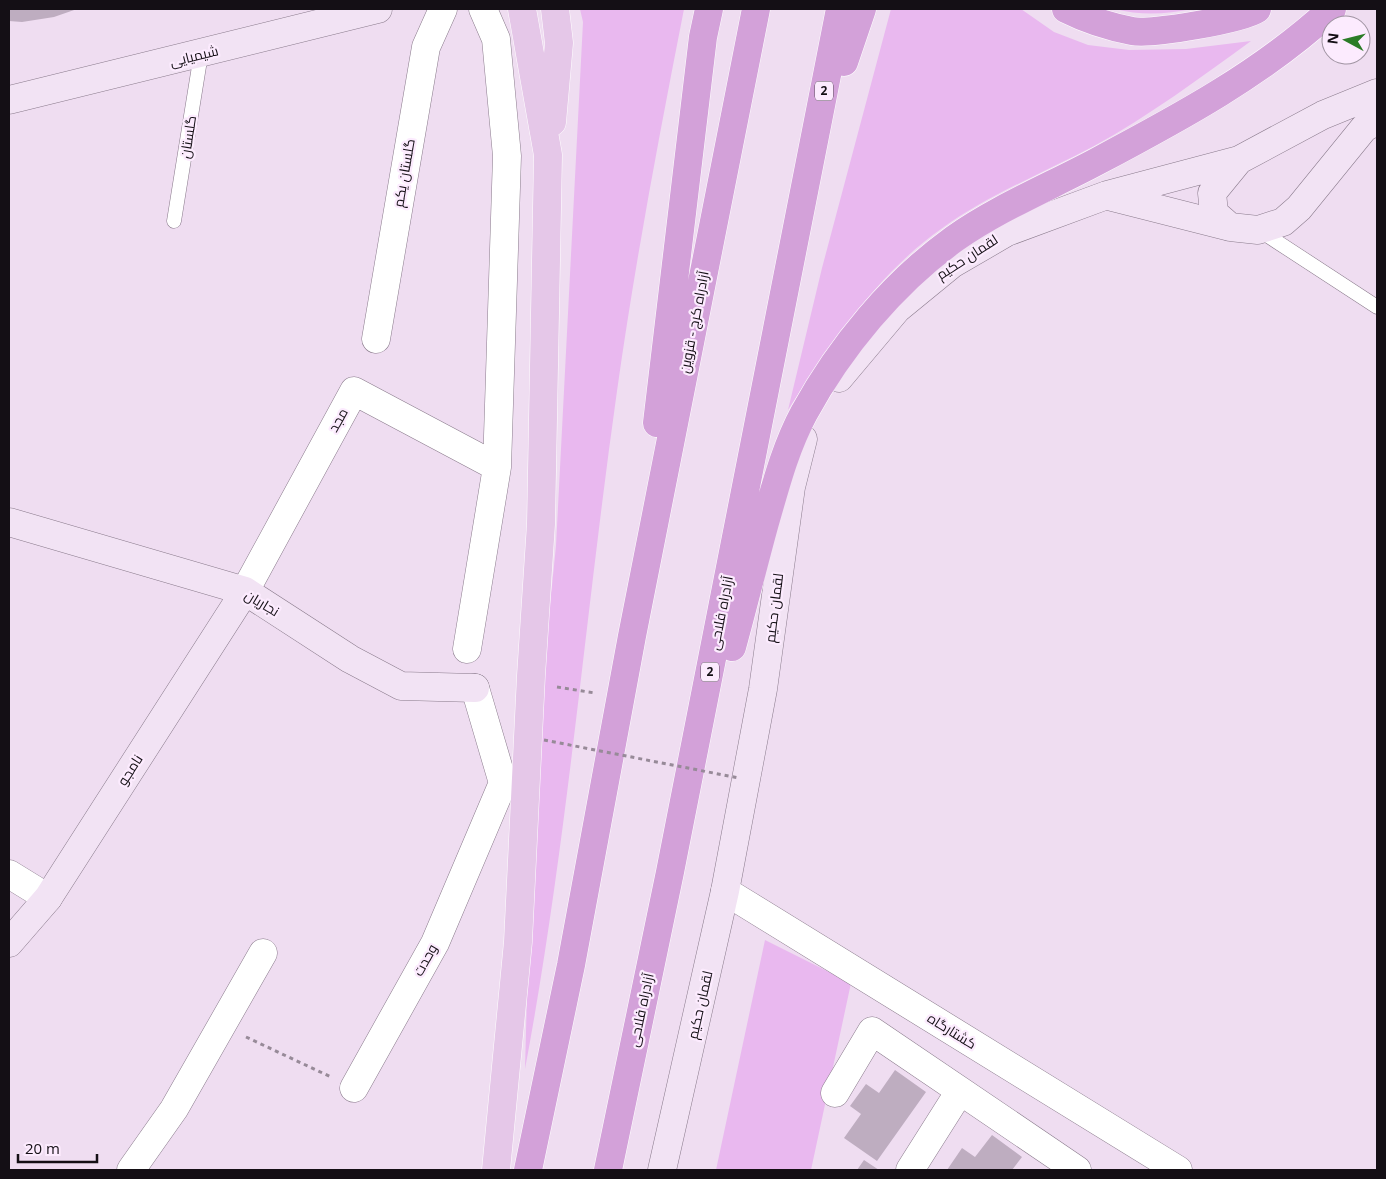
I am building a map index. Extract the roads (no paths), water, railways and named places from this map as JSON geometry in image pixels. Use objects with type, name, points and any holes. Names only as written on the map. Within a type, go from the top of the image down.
[{"type":"highway","points":[[528,1170],[573,956],[632,636],[702,46],[709,9]]},
{"type":"highway","name":"آزادراه کرج - قزوین","points":[[632,636],[756,9]]},
{"type":"highway","name":"2","points":[[808,173],[840,9]]},
{"type":"highway","points":[[808,173],[862,9]]},
{"type":"highway","points":[[1066,9],[1134,32],[1199,25],[1250,14],[1257,9]]},
{"type":"highway","points":[[670,872],[778,475],[803,414],[841,356],[879,308],[911,274],[955,239],[1002,210],[1179,118],[1259,68],[1309,31],[1332,9]]},
{"type":"highway","name":"آزادراه فلاحی","points":[[608,1170],[670,872],[808,173]]},
{"type":"main road","points":[[522,9],[548,155]]},
{"type":"main road","points":[[496,1170],[518,942],[531,676],[542,524],[548,155],[560,43],[555,9]]},
{"type":"street","name":"شیمیایی","points":[[9,100],[378,9]]},
{"type":"street","name":"گلستان یکم","points":[[376,339],[426,47],[443,9]]},
{"type":"street","points":[[467,649],[497,467],[507,156],[496,39],[483,9]]},
{"type":"street","name":"لقمان حکیم","points":[[662,1170],[726,891],[763,689],[791,487],[797,455],[809,422],[847,367],[897,309],[952,264],[1007,232],[1107,196],[1239,160],[1323,115],[1377,93]]},
{"type":"street","points":[[1107,196],[1230,227],[1258,230],[1283,222],[1299,208],[1364,128],[1377,121]]},
{"type":"street","points":[[1230,227],[1214,213],[1212,193],[1239,160]]},
{"type":"street","name":"مجد","points":[[245,591],[354,391],[497,467]]},
{"type":"street","name":"نجاریان","points":[[9,522],[245,591],[350,659],[401,686],[475,688]]},
{"type":"street","name":"نامجو","points":[[9,943],[48,898],[245,591]]},
{"type":"street","name":"وحدت","points":[[354,1088],[435,943],[503,782],[475,688]]},
{"type":"street","points":[[9,874],[48,898]]},
{"type":"street","name":"کشتارگاه","points":[[726,891],[1178,1170]]},
{"type":"street","points":[[131,1170],[174,1109],[263,953]]},
{"type":"street","points":[[834,1093],[872,1031],[960,1091],[1060,1166]]},
{"type":"street","points":[[910,1170],[960,1091]]},
{"type":"lane","name":"گلستان","points":[[174,221],[201,54]]},
{"type":"lane","points":[[1258,230],[1377,307]]}]
